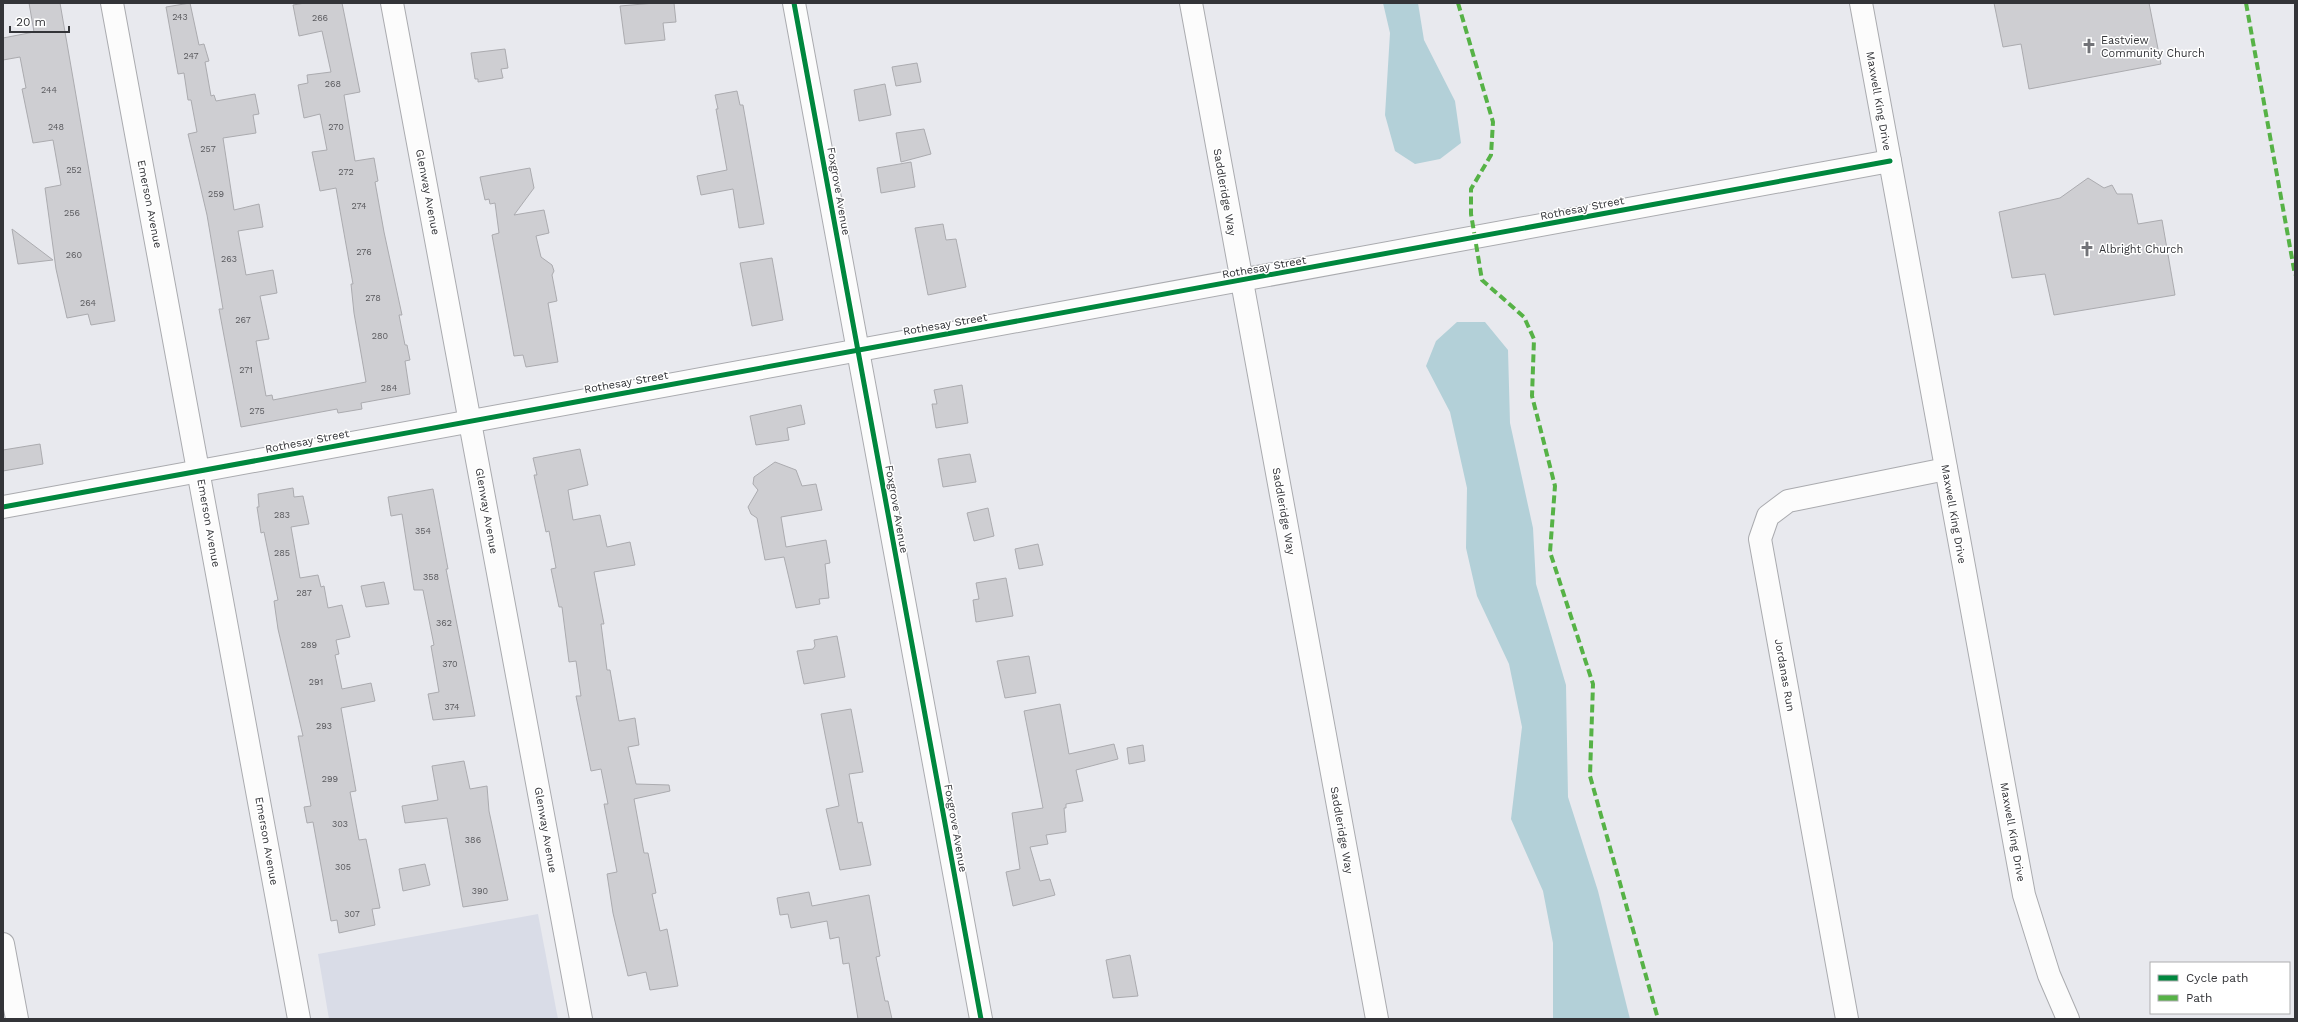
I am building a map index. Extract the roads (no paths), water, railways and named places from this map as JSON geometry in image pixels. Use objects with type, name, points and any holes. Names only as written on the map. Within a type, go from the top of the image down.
[{"type":"street","name":"Emerson Avenue","points":[[112,3],[200,471],[299,1019]]},
{"type":"street","name":"Glenway Avenue","points":[[392,3],[580,1019]]},
{"type":"street","name":"Foxgrove Avenue","points":[[794,3],[980,1019]]},
{"type":"street","name":"Saddleridge Way","points":[[1191,3],[1377,1019]]},
{"type":"street","name":"Maxwell King Drive","points":[[1861,3],[2024,896],[2049,975],[2068,1019]]},
{"type":"street","name":"Rothesay Street","points":[[3,507],[858,350],[1242,282],[1890,161]]},
{"type":"street","name":"Jordanas Run","points":[[1848,1019],[1760,539],[1768,516],[1788,501],[1946,469]]},
{"type":"street","points":[[3,944],[17,1019]]},
{"type":"water","points":[[1383,3],[1418,3],[1424,40],[1455,101],[1461,143],[1440,159],[1415,164],[1395,151],[1385,115],[1390,33]]},
{"type":"water","points":[[1457,322],[1485,322],[1508,350],[1510,423],[1533,528],[1536,584],[1566,685],[1568,797],[1598,891],[1630,1019],[1553,1019],[1553,943],[1543,891],[1511,819],[1522,727],[1509,664],[1477,596],[1466,548],[1467,488],[1450,412],[1426,366],[1436,341]]},
{"type":"place","name":"Eastview Community Church","points":[[2089,46]]},
{"type":"place","name":"Albright Church","points":[[2087,249]]}]
